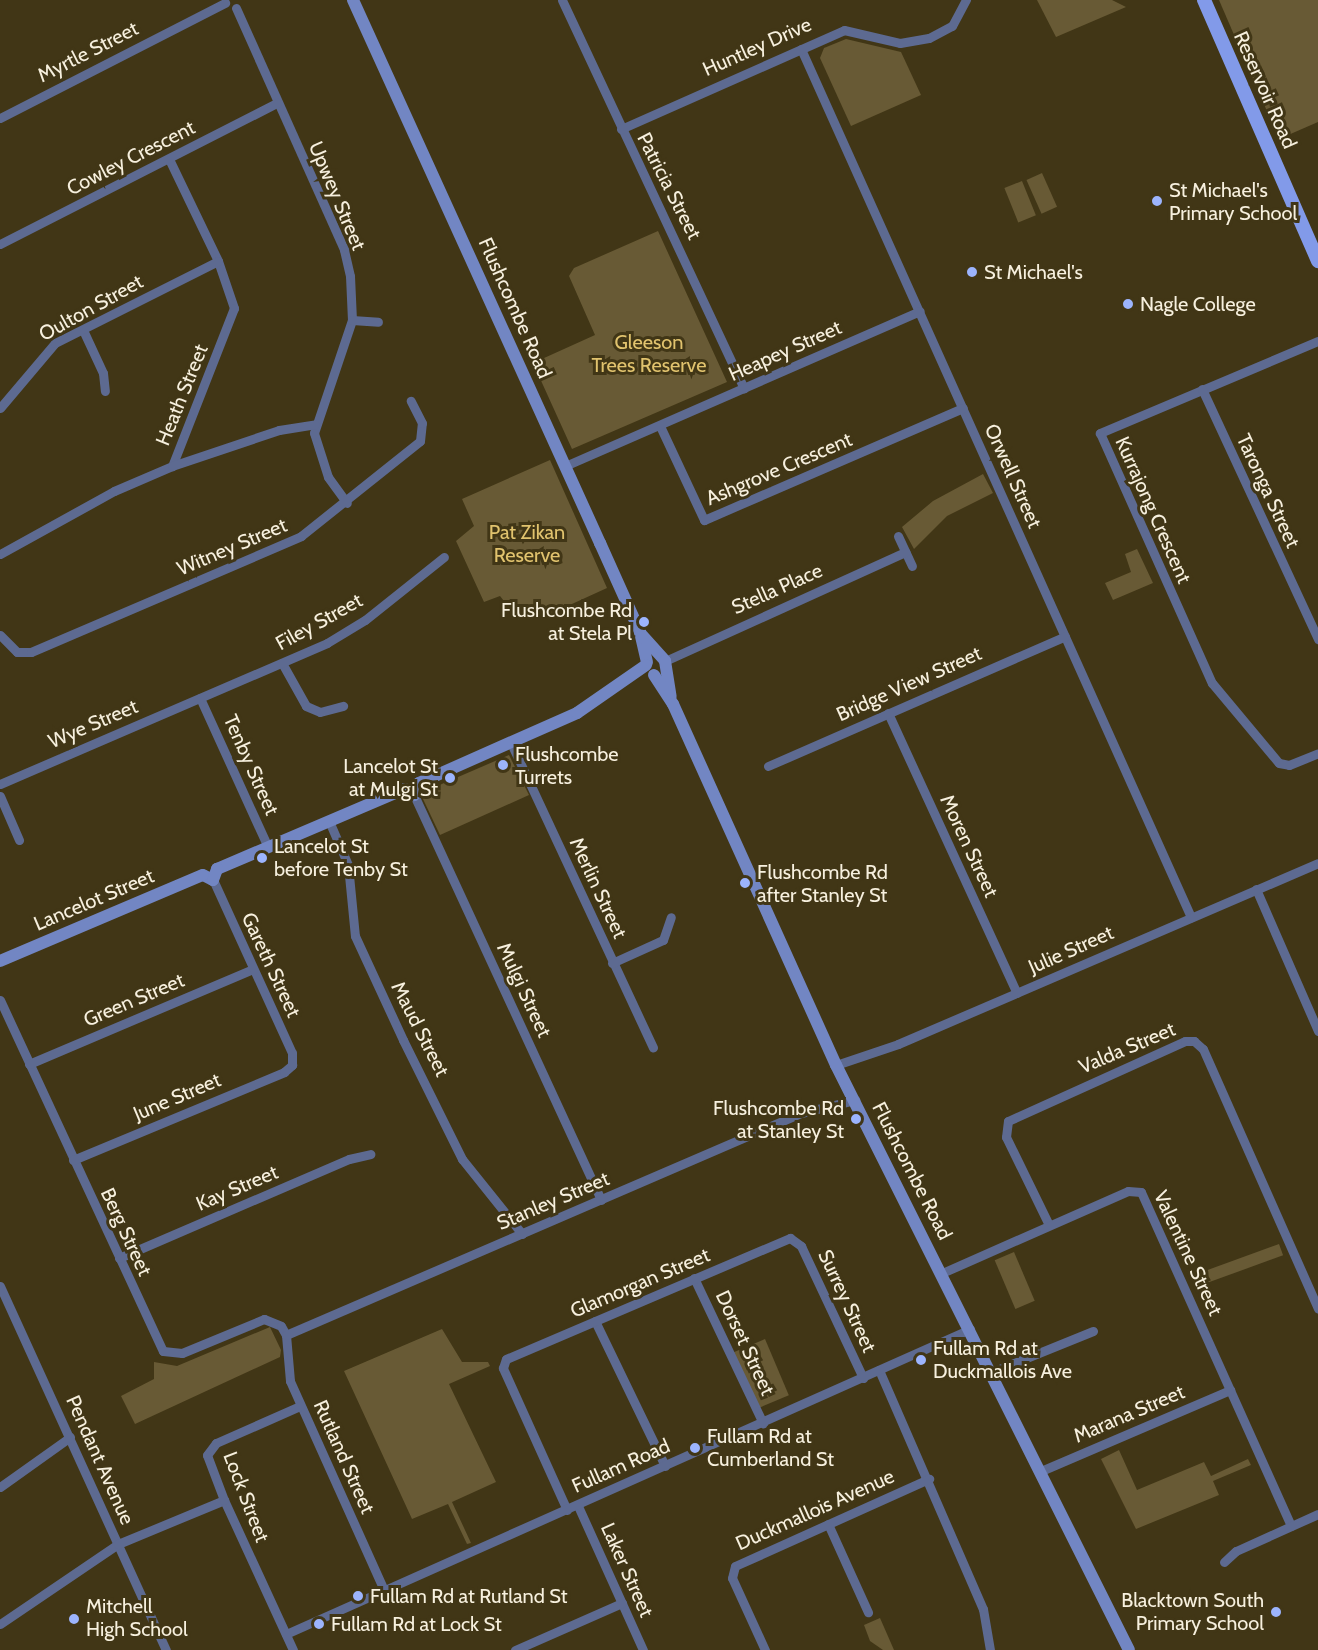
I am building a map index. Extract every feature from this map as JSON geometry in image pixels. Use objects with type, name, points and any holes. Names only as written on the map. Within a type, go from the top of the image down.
[{"type":"main road","name":"Reservoir Road","points":[[1204,0],[1318,261]]},
{"type":"street","name":"Flushcombe Road","points":[[353,0],[640,632],[649,669],[673,704],[836,1065],[992,1372],[1129,1650]]},
{"type":"street","name":"Patricia Street","points":[[562,0],[621,129],[665,213],[744,389]]},
{"type":"street","name":"Huntley Drive","points":[[621,129],[844,30],[915,43],[952,26],[966,0]]},
{"type":"street","points":[[225,2],[239,4]]},
{"type":"street","name":"Myrtle Street","points":[[0,118],[225,2]]},
{"type":"street","name":"Upwey Street","points":[[239,4],[277,104],[344,250],[352,320],[315,424],[317,452],[328,477],[347,503]]},
{"type":"street","name":"Orwell Street","points":[[801,50],[1191,917]]},
{"type":"street","name":"Cowley Crescent","points":[[0,244],[277,104]]},
{"type":"street","name":"Heath Street","points":[[0,554],[114,491],[172,466],[234,308],[218,261],[169,159]]},
{"type":"street","name":"Oulton Street","points":[[0,408],[42,355],[83,330],[218,261]]},
{"type":"street","name":"Heapey Street","points":[[565,466],[920,311]]},
{"type":"street","points":[[352,320],[378,322]]},
{"type":"street","points":[[83,330],[103,373],[105,391]]},
{"type":"street","name":"Kurrajong Crescent","points":[[1318,341],[1100,433],[1212,683],[1279,763],[1290,765],[1318,753]]},
{"type":"street","name":"Taronga Street","points":[[1202,389],[1318,639]]},
{"type":"street","name":"Witney Street","points":[[0,635],[17,652],[31,652],[302,537],[347,503],[420,441],[422,423],[411,401]]},
{"type":"street","name":"Ashgrove Crescent","points":[[660,426],[704,520],[963,408]]},
{"type":"street","points":[[172,466],[279,429],[315,424]]},
{"type":"street","points":[[898,536],[912,566]]},
{"type":"street","name":"Stella Place","points":[[664,662],[905,552]]},
{"type":"street","name":"Filey Street","points":[[200,698],[282,663],[365,620],[444,557]]},
{"type":"street","name":"Flushcombe Road","points":[[640,632],[664,662],[673,704]]},
{"type":"street","name":"Bridge View Street","points":[[768,766],[1065,636]]},
{"type":"street","points":[[649,669],[653,656],[664,662]]},
{"type":"street","points":[[649,669],[664,662]]},
{"type":"street","points":[[282,663],[306,706],[320,712],[343,706]]},
{"type":"street","name":"Lancelot Street","points":[[0,961],[211,875],[329,821],[413,789],[577,713],[615,687],[649,669]]},
{"type":"street","name":"Wye Street","points":[[0,784],[200,698]]},
{"type":"street","name":"Tenby Street","points":[[200,698],[268,847]]},
{"type":"street","name":"Moren Street","points":[[888,713],[1017,993]]},
{"type":"street","name":"Merlin Street","points":[[511,743],[653,1048]]},
{"type":"street","name":"Mulgi Street","points":[[413,789],[601,1200]]},
{"type":"street","points":[[0,796],[20,840]]},
{"type":"street","name":"Maud Street","points":[[329,821],[348,865],[355,936],[403,1040],[462,1159],[522,1234]]},
{"type":"street","name":"Julie Street","points":[[836,1065],[898,1044],[1318,863]]},
{"type":"street","name":"Gareth Street","points":[[211,875],[292,1053],[292,1065]]},
{"type":"street","points":[[1256,889],[1318,1031]]},
{"type":"street","points":[[612,963],[663,940],[671,917]]},
{"type":"street","name":"Green Street","points":[[29,1064],[253,969]]},
{"type":"street","name":"Berg Street","points":[[0,1000],[119,1258],[166,1353],[182,1353],[264,1319],[275,1321],[286,1335]]},
{"type":"street","name":"Valda Street","points":[[1049,1225],[1006,1137],[1008,1121],[1185,1041],[1194,1041],[1203,1048],[1318,1308]]},
{"type":"street","name":"June Street","points":[[73,1160],[284,1072],[292,1065]]},
{"type":"street","points":[[834,1102],[842,1096],[846,1084]]},
{"type":"street","name":"Stanley Street","points":[[286,1335],[834,1102],[855,1100]]},
{"type":"street","name":"Kay Street","points":[[119,1258],[349,1159],[370,1154]]},
{"type":"street","name":"Valentine Street","points":[[942,1273],[1128,1191],[1143,1194],[1291,1526]]},
{"type":"street","name":"Glamorgan Street","points":[[567,1510],[503,1368],[506,1359],[786,1239],[797,1241]]},
{"type":"street","name":"Surrey Street","points":[[797,1241],[862,1378]]},
{"type":"street","name":"Dorset Street","points":[[694,1278],[763,1423]]},
{"type":"street","name":"Pendant Avenue","points":[[0,1286],[166,1650]]},
{"type":"street","points":[[595,1322],[665,1466]]},
{"type":"street","name":"Fullam Road","points":[[285,1634],[578,1506],[970,1329]]},
{"type":"street","points":[[992,1372],[1093,1331]]},
{"type":"street","name":"Rutland Street","points":[[286,1335],[290,1382],[384,1590]]},
{"type":"street","points":[[879,1370],[929,1479],[983,1609],[990,1650]]},
{"type":"street","name":"Marana Street","points":[[1041,1471],[1230,1390]]},
{"type":"street","name":"Lock Street","points":[[293,1650],[208,1461],[210,1447],[300,1406]]},
{"type":"street","points":[[0,1487],[70,1437]]},
{"type":"street","name":"Duckmallois Avenue","points":[[765,1650],[732,1578],[734,1567],[929,1479]]},
{"type":"street","points":[[0,1624],[118,1544],[224,1500]]},
{"type":"street","name":"Laker Street","points":[[578,1506],[643,1650]]},
{"type":"street","points":[[1224,1562],[1236,1551],[1318,1514]]},
{"type":"street","points":[[828,1524],[868,1612]]},
{"type":"street","points":[[515,1650],[622,1603]]},
{"type":"green space","points":[[1037,0],[1112,0],[1126,7],[1056,37]]},
{"type":"green space","points":[[1219,0],[1318,0],[1318,122],[1279,139]]},
{"type":"green space","points":[[846,39],[901,52],[921,95],[851,126],[820,58],[824,48]]},
{"type":"green space","points":[[1042,173],[1057,207],[1042,214],[1026,180]]},
{"type":"green space","points":[[1022,181],[1036,215],[1018,222],[1004,188]]},
{"type":"green space","name":"Gleeson Trees Reserve","points":[[658,231],[727,382],[572,449],[533,363],[595,335],[569,276],[574,268]]},
{"type":"green space","name":"Pat Zikan Reserve","points":[[550,460],[607,588],[550,614],[519,620],[500,596],[484,602],[456,541],[474,526],[462,499]]},
{"type":"green space","points":[[983,474],[993,493],[947,516],[914,549],[902,527],[933,501]]},
{"type":"green space","points":[[1137,549],[1153,583],[1113,600],[1105,583],[1131,572],[1125,554]]},
{"type":"green space","points":[[509,755],[529,795],[440,835],[423,799],[428,790]]},
{"type":"green space","points":[[1279,1244],[1283,1255],[1196,1287],[1192,1276]]},
{"type":"green space","points":[[1014,1252],[1035,1301],[1015,1309],[995,1260]]},
{"type":"green space","points":[[270,1327],[281,1350],[280,1357],[135,1424],[121,1396],[154,1379],[154,1362],[177,1366]]},
{"type":"green space","points":[[442,1329],[462,1362],[488,1362],[490,1366],[449,1384],[496,1482],[452,1502],[471,1543],[467,1544],[448,1504],[412,1519],[344,1371]]},
{"type":"green space","points":[[765,1339],[789,1395],[758,1408],[734,1352]]},
{"type":"green space","points":[[1119,1450],[1137,1490],[1204,1462],[1211,1476],[1248,1459],[1251,1465],[1213,1481],[1219,1495],[1136,1529],[1101,1459]]},
{"type":"green space","points":[[880,1618],[894,1650],[883,1650],[870,1641],[864,1625]]},
{"type":"place","name":"St Michael's Primary School","points":[[1157,201]]},
{"type":"place","name":"St Michael's","points":[[972,272]]},
{"type":"place","name":"Nagle College","points":[[1128,304]]},
{"type":"place","name":"Flushcombe Rd at Stela Pl","points":[[644,622]]},
{"type":"place","name":"Flushcombe Turrets","points":[[503,765]]},
{"type":"place","name":"Lancelot St at Mulgi St","points":[[450,778]]},
{"type":"place","name":"Lancelot St before Tenby St","points":[[262,858]]},
{"type":"place","name":"Flushcombe Rd after Stanley St","points":[[745,883]]},
{"type":"place","name":"Flushcombe Rd at Stanley St","points":[[856,1119]]},
{"type":"place","name":"Fullam Rd at Duckmallois Ave","points":[[921,1360]]},
{"type":"place","name":"Fullam Rd at Cumberland St","points":[[695,1448]]},
{"type":"place","name":"Fullam Rd at Rutland St","points":[[358,1596]]},
{"type":"place","name":"Blacktown South Primary School","points":[[1276,1612]]},
{"type":"place","name":"Mitchell High School","points":[[74,1619]]},
{"type":"place","name":"Fullam Rd at Lock St","points":[[319,1624]]}]
